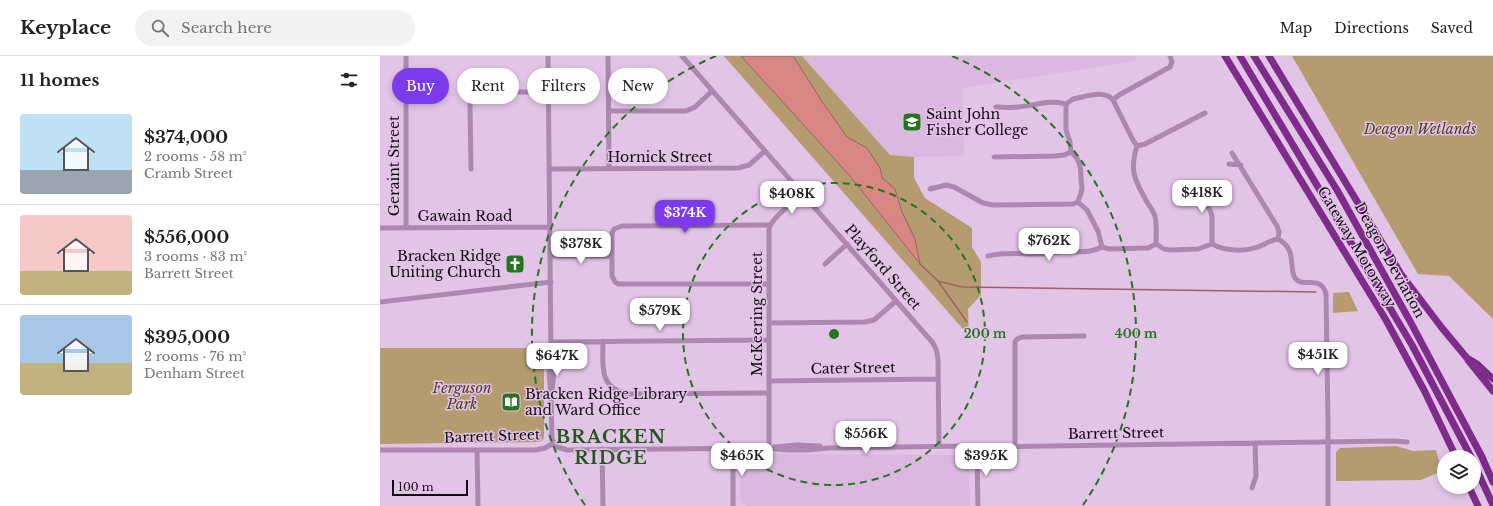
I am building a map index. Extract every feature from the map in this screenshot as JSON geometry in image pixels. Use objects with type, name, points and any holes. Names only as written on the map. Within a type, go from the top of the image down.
[{"type":"highway","name":"Gateway Motorway","points":[[1225,56],[1386,320],[1425,392],[1453,450]]},
{"type":"highway","name":"Gateway Motorway","points":[[1240,56],[1412,345],[1466,450]]},
{"type":"highway","name":"Deagon Deviation","points":[[1254,56],[1337,190],[1453,402],[1492,479]]},
{"type":"highway","name":"Deagon Deviation","points":[[1269,56],[1401,274],[1467,358],[1477,364],[1493,379]]},
{"type":"highway","points":[[1467,358],[1493,391]]},
{"type":"highway","points":[[1481,479],[1493,505]]},
{"type":"highway","points":[[1472,494],[1478,506]]},
{"type":"street","name":"Geraint Street","points":[[406,56],[406,228]]},
{"type":"street","points":[[548,56],[548,68]]},
{"type":"street","points":[[608,56],[610,169]]},
{"type":"street","name":"Playford Street","points":[[682,56],[933,343],[938,358],[939,446]]},
{"type":"street","points":[[1113,100],[1119,95],[1170,67],[1172,62],[1170,56]]},
{"type":"street","points":[[609,112],[686,111],[695,107],[712,91]]},
{"type":"street","points":[[471,169],[470,104],[472,96],[478,92],[527,92]]},
{"type":"street","points":[[1066,104],[1073,99],[1102,94],[1110,96],[1113,100],[1137,146],[1133,172],[1135,182],[1156,220],[1156,244]]},
{"type":"street","points":[[996,107],[1017,108],[1051,102],[1066,104]]},
{"type":"street","points":[[548,104],[551,256],[551,358],[549,371],[554,443]]},
{"type":"street","points":[[1066,104],[1066,130],[1070,142],[1071,152],[1076,156],[1080,163],[1081,169],[1081,193],[1078,198],[1078,202]]},
{"type":"street","points":[[1137,146],[1144,144],[1204,113]]},
{"type":"street","name":"Hornick Street","points":[[550,169],[738,168],[749,165],[765,151]]},
{"type":"street","points":[[994,157],[1055,156],[1064,155],[1071,152]]},
{"type":"street","points":[[1232,153],[1241,165],[1277,226],[1279,232],[1278,239]]},
{"type":"street","points":[[1229,164],[1241,165]]},
{"type":"street","points":[[1194,184],[1212,216],[1212,244]]},
{"type":"street","points":[[930,189],[946,185],[954,187],[983,202],[993,205],[1073,204],[1078,202]]},
{"type":"street","points":[[768,284],[612,283],[612,227],[770,225],[803,194]]},
{"type":"street","points":[[1078,202],[1087,210],[1098,231],[1102,247]]},
{"type":"street","name":"McKeering Street","points":[[769,448],[768,234],[770,225]]},
{"type":"street","name":"Gawain Road","points":[[380,228],[550,227]]},
{"type":"street","points":[[1156,244],[1164,249],[1170,250],[1198,250],[1212,244],[1222,249],[1246,249],[1278,239]]},
{"type":"street","points":[[1278,239],[1283,242],[1290,252],[1293,273],[1296,278],[1301,282],[1320,284],[1324,289],[1326,309],[1328,506]]},
{"type":"street","points":[[825,264],[847,244]]},
{"type":"street","points":[[988,256],[1001,252],[1038,254],[1088,252],[1095,251],[1102,247],[1109,249],[1148,248],[1156,244]]},
{"type":"street","points":[[551,256],[612,256]]},
{"type":"street","points":[[380,302],[551,282]]},
{"type":"street","points":[[769,323],[865,322],[874,320],[896,302]]},
{"type":"street","points":[[1015,447],[1015,342],[1017,339],[1022,337],[1084,336]]},
{"type":"street","points":[[551,342],[769,340]]},
{"type":"street","points":[[603,341],[604,375],[609,386],[620,393],[769,393]]},
{"type":"street","name":"Cater Street","points":[[769,381],[938,379]]},
{"type":"street","name":"Barrett Street","points":[[380,450],[536,450],[546,448],[554,443],[557,447],[563,450],[769,448],[795,450],[828,448],[967,446],[976,451],[988,447],[1407,442]]},
{"type":"street","points":[[1252,488],[1256,476],[1256,443]]},
{"type":"street","points":[[733,448],[733,506]]},
{"type":"street","points":[[602,449],[603,506]]},
{"type":"street","points":[[477,450],[478,506]]},
{"type":"street","points":[[976,451],[978,506]]},
{"type":"shaded area","points":[[741,56],[793,56],[847,137],[867,148],[880,168],[882,178],[895,189],[902,212],[915,239],[920,264],[850,176]]},
{"type":"shaded area","name":"Saint John Fisher College","points":[[802,56],[1136,56],[1135,61],[963,88],[964,156],[914,157],[890,155]]},
{"type":"shaded area","points":[[745,454],[965,455],[969,460],[970,506],[747,506],[742,503],[740,498],[741,459]]},
{"type":"green space","points":[[724,56],[802,56],[890,155],[914,157],[914,178],[925,198],[972,228],[972,247],[981,262],[981,295],[968,309],[969,336]]},
{"type":"green space","name":"Deagon Wetlands","points":[[1292,56],[1493,56],[1493,319],[1449,276],[1418,274]]},
{"type":"green space","points":[[1349,292],[1358,311],[1333,313],[1333,293]]},
{"type":"green space","name":"Ferguson Park","points":[[380,348],[544,348],[543,440],[539,442],[380,444]]},
{"type":"green space","points":[[1396,446],[1413,451],[1436,450],[1437,473],[1421,480],[1336,481],[1336,452],[1340,448]]},
{"type":"waterway","points":[[920,264],[938,281],[967,322]]},
{"type":"waterway","points":[[938,281],[962,287],[1316,292]]},
{"type":"place","name":"Saint John Fisher College","points":[[912,122]]},
{"type":"place","name":"Bracken Ridge Uniting Church","points":[[515,264]]},
{"type":"place","name":"Bracken Ridge Library and Ward Office","points":[[511,402]]},
{"type":"district","name":"BRACKEN RIDGE","points":[[611,447]]}]
